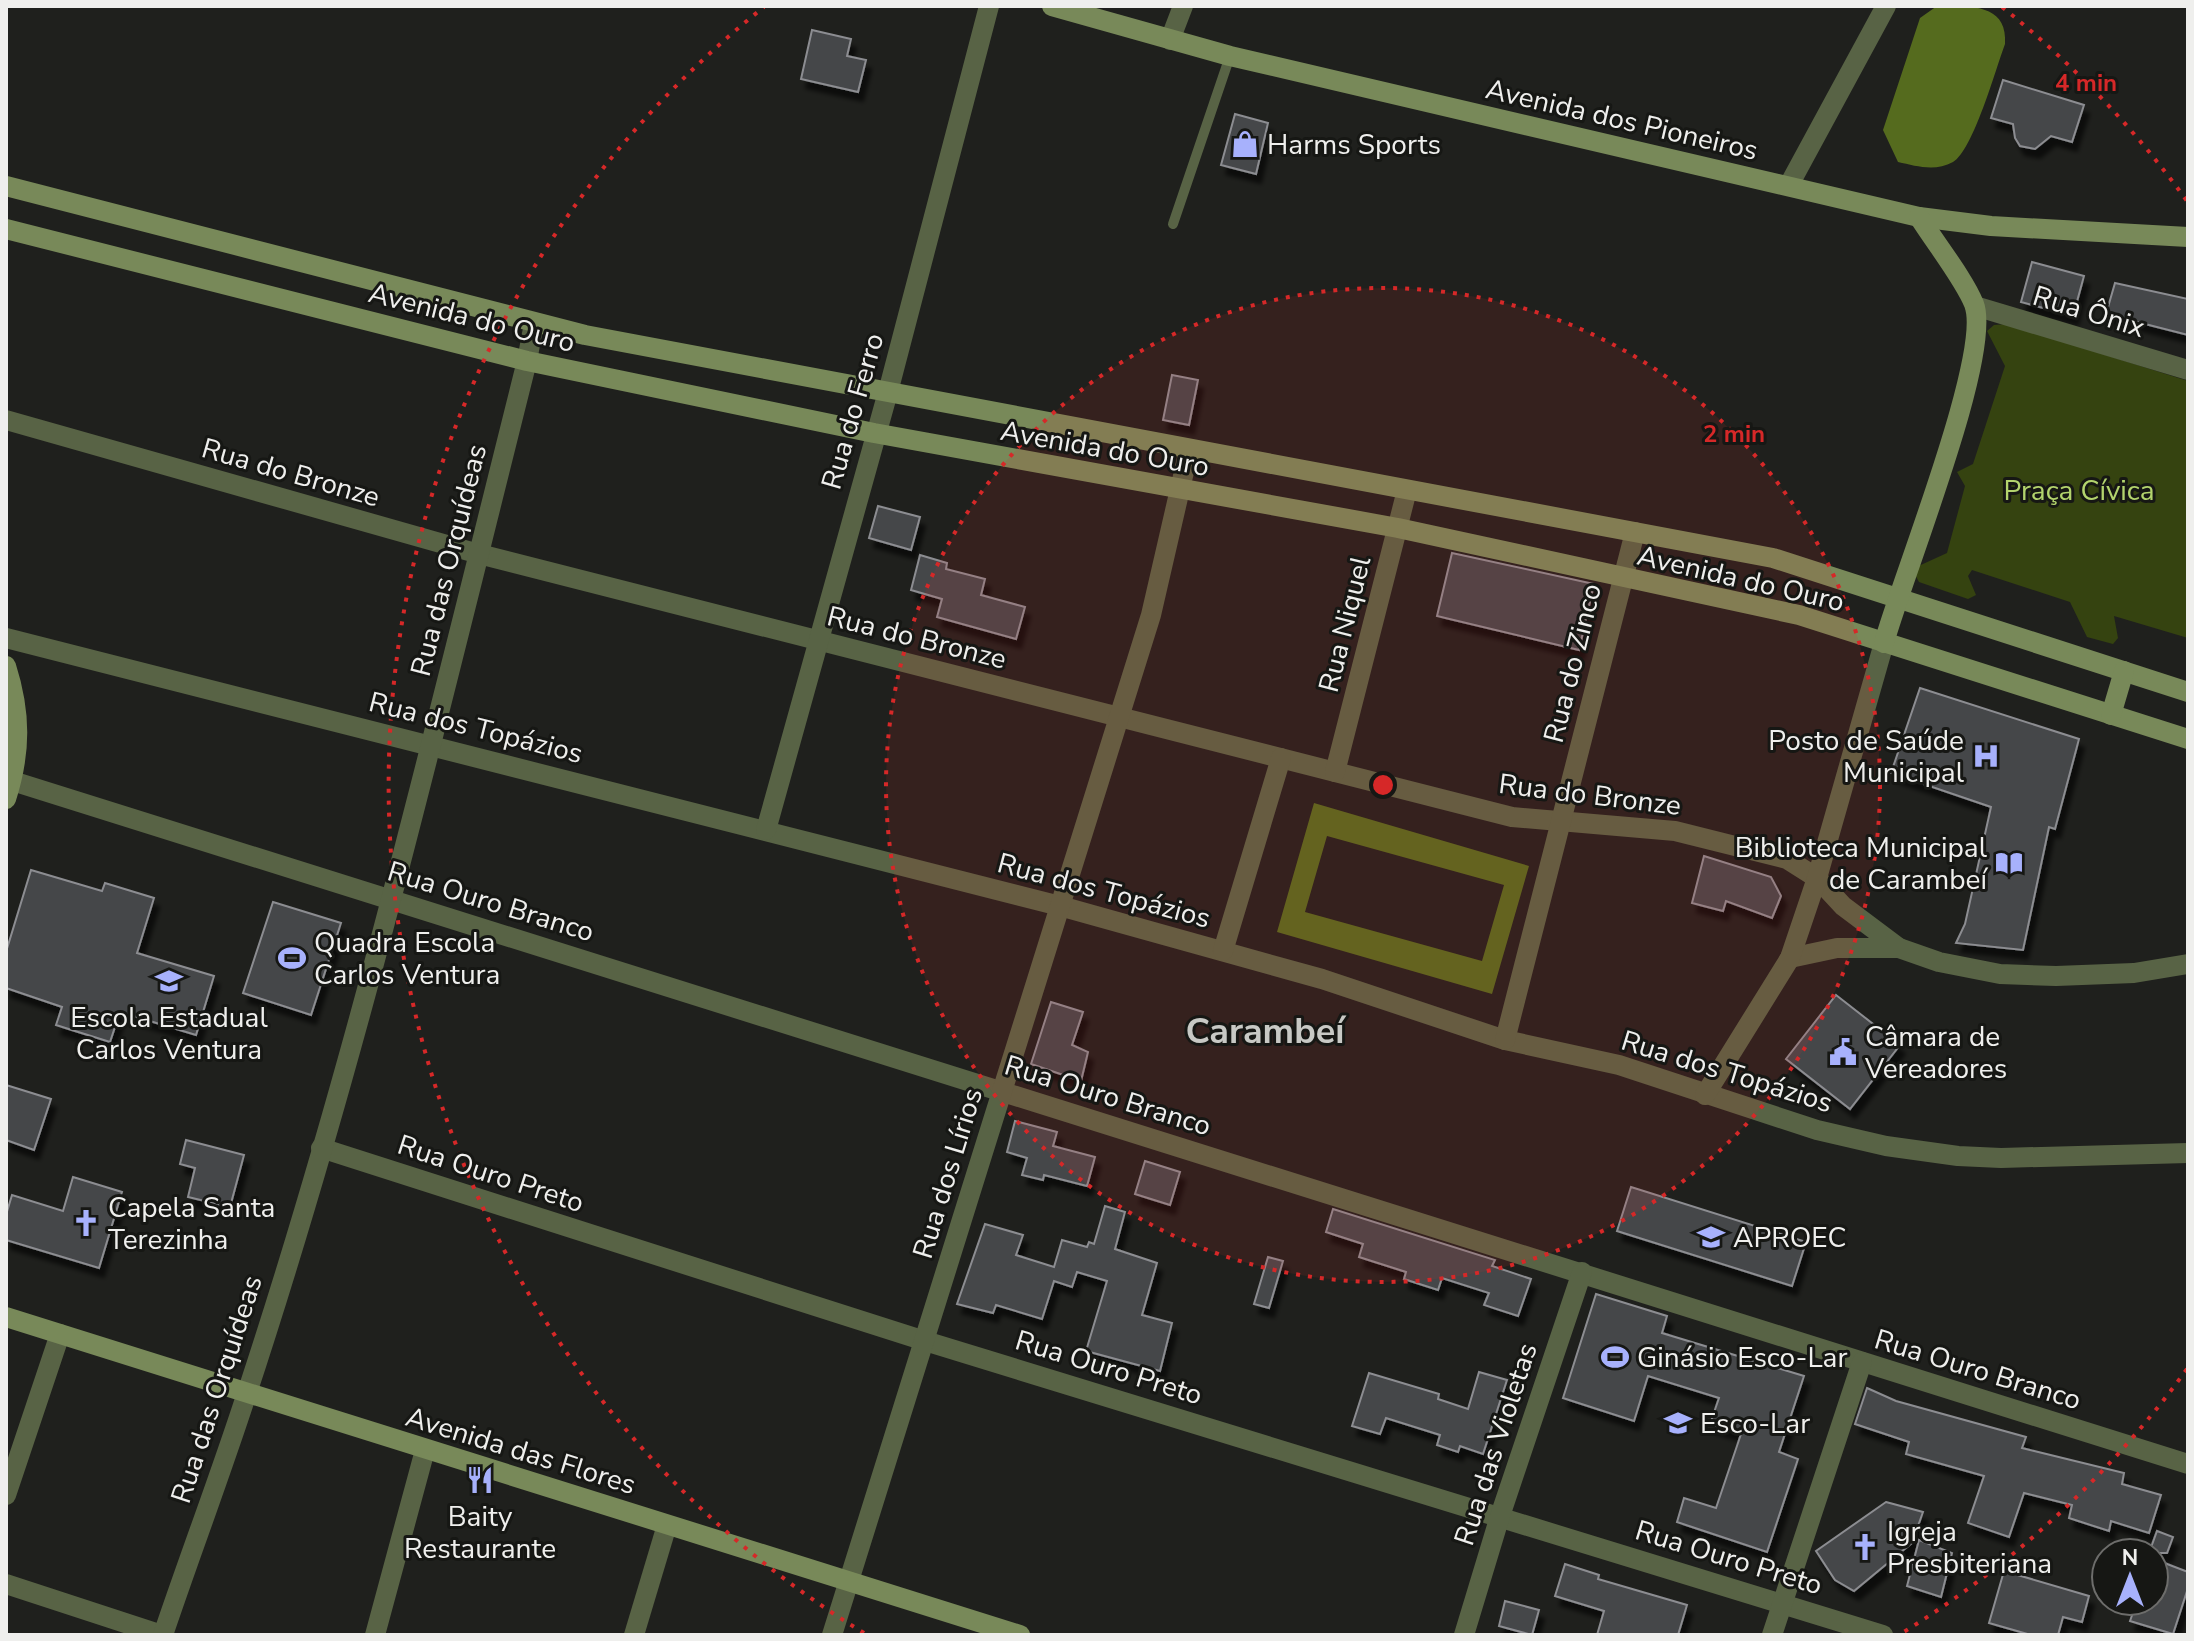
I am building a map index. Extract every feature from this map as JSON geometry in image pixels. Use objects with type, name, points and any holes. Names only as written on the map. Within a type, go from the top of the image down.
[{"type":"street","name":"Rua do Ferro","points":[[766,830],[874,433],[888,392],[989,6]]},
{"type":"street","name":"Avenida dos Pioneiros","points":[[1052,6],[1230,56],[1919,217],[1991,226],[2188,237]]},
{"type":"street","points":[[1170,40],[1183,6]]},
{"type":"street","points":[[1789,185],[1886,6]]},
{"type":"street","name":"Avenida do Ouro","points":[[6,186],[534,323],[1189,450],[1773,558],[2188,692]]},
{"type":"street","points":[[1705,1095],[1790,958],[1817,878],[1897,597],[1959,416],[1972,360],[1975,306],[1919,217]]},
{"type":"street","name":"Avenida do Ouro","points":[[6,229],[527,361],[874,433],[1398,528],[1799,615],[2188,739]]},
{"type":"street","name":"Rua Ônix","points":[[1975,306],[2188,370]]},
{"type":"street","name":"Rua das Orquídeas","points":[[162,1635],[247,1395],[321,1148],[431,744],[534,323]]},
{"type":"street","name":"Rua do Bronze","points":[[6,420],[479,554],[1512,817],[1675,831],[1787,859],[1817,878],[1843,906],[1899,948]]},
{"type":"street","name":"Rua dos Lírios","points":[[832,1635],[1151,615],[1189,450]]},
{"type":"street","name":"Rua Niquel","points":[[1335,772],[1407,490]]},
{"type":"street","name":"Rua do Zinco","points":[[1505,1040],[1635,532]]},
{"type":"street","name":"Rua dos Topázios","points":[[6,638],[1060,906],[1322,979],[1505,1040],[1619,1065],[1817,1130],[1886,1146],[1958,1156],[2001,1158],[2188,1153]]},
{"type":"street","points":[[6,666],[19,720],[8,786]]},
{"type":"street","points":[[2111,715],[2124,671]]},
{"type":"street","points":[[1223,951],[1281,758]]},
{"type":"street","name":"Rua Ouro Branco","points":[[8,786],[390,898],[2188,1464]]},
{"type":"street","points":[[1790,958],[1837,948],[1899,948],[1939,962],[2000,974],[2134,973],[2188,964]]},
{"type":"street","name":"Rua Ouro Preto","points":[[321,1148],[925,1341],[1883,1635]]},
{"type":"street","name":"Rua das Violetas","points":[[1464,1635],[1500,1516],[1582,1272]]},
{"type":"street","name":"Avenida das Flores","points":[[6,1317],[1020,1635]]},
{"type":"street","points":[[6,1495],[60,1334]]},
{"type":"street","points":[[1772,1635],[1862,1362]]},
{"type":"street","points":[[375,1635],[425,1450]]},
{"type":"street","points":[[634,1635],[667,1525]]},
{"type":"street","points":[[6,1584],[162,1635]]},
{"type":"lane","points":[[1173,224],[1230,56]]},
{"type":"green space","name":"Praça Cívica","points":[[2007,324],[2188,381],[2188,638],[2114,616],[2118,638],[2113,644],[2087,637],[2070,602],[1972,570],[1968,576],[1976,595],[1968,599],[1919,582],[1912,569],[1947,553],[1965,486],[1957,472],[1973,464],[2005,366],[1987,331],[1994,325]]},
{"type":"shaded area","points":[[1937,6],[1973,7],[1993,14],[2004,31],[2005,44],[1976,126],[1961,155],[1946,165],[1926,167],[1898,162],[1883,130],[1920,18]]},
{"type":"shaded area","points":[[1314,803],[1529,866],[1492,994],[1277,932]],"holes":[[[1327,836],[1504,885],[1482,961],[1305,912]]]},
{"type":"building","points":[[812,30],[851,39],[847,56],[866,60],[858,92],[801,79]]},
{"type":"building","points":[[2003,80],[2084,105],[2072,142],[2051,136],[2035,149],[2020,146],[2013,124],[1991,118]]},
{"type":"building","name":"Harms Sports","points":[[1235,114],[1268,123],[1256,174],[1221,165]]},
{"type":"building","points":[[2032,262],[2084,276],[2073,316],[2021,302]]},
{"type":"building","points":[[2115,283],[2188,299],[2188,335],[2106,314]]},
{"type":"building","points":[[1172,375],[1198,380],[1189,425],[1163,420]]},
{"type":"building","points":[[878,506],[920,517],[911,550],[869,538]]},
{"type":"building","points":[[1452,553],[1594,584],[1579,650],[1437,616]]},
{"type":"building","points":[[920,555],[947,563],[946,569],[985,579],[981,595],[1025,607],[1016,639],[937,617],[942,599],[911,590]]},
{"type":"building","name":"Posto de Saúde Municipal","points":[[1920,688],[2079,739],[2055,829],[2049,827],[2023,950],[1956,943],[1965,924],[1991,807],[1891,773]]},
{"type":"building","points":[[1704,856],[1771,877],[1781,896],[1772,918],[1726,901],[1723,911],[1692,903]]},
{"type":"building","points":[[31,870],[102,891],[105,883],[154,898],[137,953],[214,976],[196,1035],[120,1012],[110,1042],[56,1025],[62,1007],[6,988],[6,952]]},
{"type":"building","name":"Quadra Escola Carlos Ventura","points":[[273,902],[341,923],[311,1015],[243,993]]},
{"type":"building","name":"Câmara de Vereadores","points":[[1836,995],[1900,1045],[1850,1109],[1786,1059]]},
{"type":"building","points":[[1051,1002],[1083,1012],[1072,1045],[1088,1052],[1081,1081],[1031,1064]]},
{"type":"building","points":[[6,1085],[51,1099],[34,1150],[6,1140]]},
{"type":"building","points":[[1015,1121],[1057,1132],[1053,1146],[1095,1157],[1087,1186],[1044,1175],[1043,1180],[1022,1175],[1027,1158],[1007,1152]]},
{"type":"building","points":[[186,1140],[244,1155],[230,1207],[188,1197],[195,1168],[180,1164]]},
{"type":"building","points":[[1145,1161],[1180,1172],[1170,1205],[1135,1194]]},
{"type":"building","name":"Capela Santa Terezinha","points":[[73,1177],[122,1192],[99,1268],[6,1240],[6,1215],[12,1195],[63,1211]]},
{"type":"building","name":"APROEC","points":[[1631,1187],[1806,1242],[1792,1286],[1617,1231]]},
{"type":"building","points":[[1105,1206],[1125,1212],[1115,1249],[1157,1263],[1142,1315],[1172,1323],[1160,1371],[1086,1351],[1107,1281],[1077,1272],[1072,1287],[1054,1281],[1042,1319],[996,1305],[993,1313],[957,1304],[985,1224],[1023,1235],[1016,1255],[1054,1267],[1062,1240],[1087,1247],[1089,1242],[1094,1244]]},
{"type":"building","points":[[1333,1209],[1495,1260],[1492,1266],[1531,1279],[1518,1316],[1484,1305],[1489,1293],[1442,1278],[1438,1290],[1404,1279],[1406,1272],[1359,1257],[1363,1244],[1326,1232]]},
{"type":"building","points":[[1268,1257],[1283,1261],[1269,1308],[1254,1304]]},
{"type":"building","points":[[1596,1294],[1667,1316],[1662,1333],[1804,1376],[1779,1452],[1798,1459],[1767,1552],[1677,1522],[1684,1498],[1716,1508],[1741,1434],[1710,1424],[1719,1398],[1648,1376],[1634,1421],[1563,1398]]},
{"type":"building","points":[[1479,1372],[1507,1380],[1483,1454],[1460,1446],[1458,1452],[1437,1445],[1440,1435],[1386,1418],[1380,1434],[1352,1426],[1369,1373],[1439,1394],[1438,1399],[1468,1409]]},
{"type":"building","points":[[1867,1388],[1896,1401],[2026,1437],[2022,1448],[2124,1473],[2122,1484],[2161,1495],[2149,1533],[2111,1521],[2109,1531],[2069,1518],[2072,1505],[2024,1493],[2009,1537],[1968,1523],[1984,1476],[1906,1454],[1909,1442],[1855,1424]]},
{"type":"building","name":"Igreja Presbiteriana","points":[[1886,1502],[1923,1512],[1912,1543],[1854,1591],[1835,1580],[1816,1551]]},
{"type":"building","points":[[2157,1531],[2173,1537],[2170,1545],[2170,1537],[2155,1537]]},
{"type":"building","points":[[1919,1540],[1952,1553],[1941,1597],[1907,1586]]},
{"type":"building","points":[[1565,1564],[1599,1575],[1598,1579],[1687,1605],[1678,1635],[1597,1635],[1604,1611],[1555,1596]]},
{"type":"building","points":[[2170,1565],[2188,1572],[2188,1588],[2173,1634],[2130,1621],[2131,1617],[2170,1617]]},
{"type":"building","points":[[2004,1571],[2089,1596],[2082,1622],[2063,1617],[2058,1635],[2031,1635],[1989,1623]]},
{"type":"building","points":[[1505,1601],[1539,1610],[1532,1635],[1499,1626]]},
{"type":"place","name":"Harms Sports","points":[[1245,144]]},
{"type":"place","name":"Posto de Saúde Municipal","points":[[1986,756]]},
{"type":"place","name":"Biblioteca Municipal de Carambeí","points":[[2009,863]]},
{"type":"place","name":"Quadra Escola Carlos Ventura","points":[[292,958]]},
{"type":"place","name":"Escola Estadual Carlos Ventura","points":[[169,981]]},
{"type":"place","name":"Câmara de Vereadores","points":[[1843,1052]]},
{"type":"place","name":"Capela Santa Terezinha","points":[[86,1223]]},
{"type":"place","name":"APROEC","points":[[1711,1237]]},
{"type":"place","name":"Ginásio Esco-Lar","points":[[1615,1357]]},
{"type":"place","name":"Esco-Lar","points":[[1678,1423]]},
{"type":"place","name":"Baity Restaurante","points":[[480,1480]]},
{"type":"place","name":"Igreja Presbiteriana","points":[[1865,1547]]},
{"type":"district","name":"Carambeí","points":[[1265,1030]]}]
